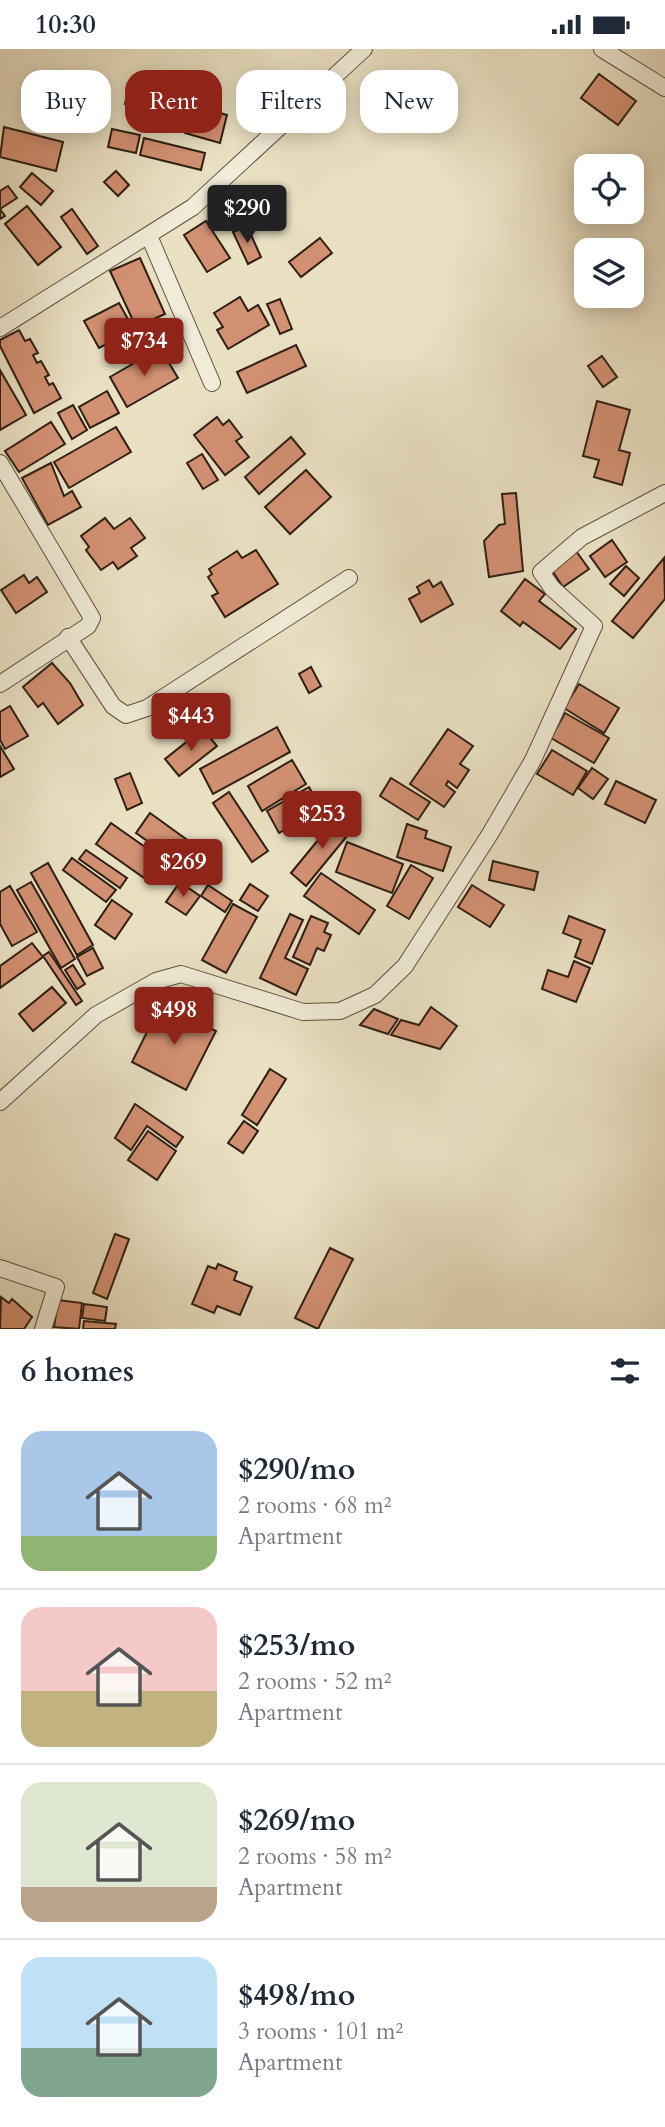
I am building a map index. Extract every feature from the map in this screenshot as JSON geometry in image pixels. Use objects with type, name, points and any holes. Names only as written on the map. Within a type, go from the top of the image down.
[{"type":"street","points":[[0,328],[149,236],[214,190],[364,49]]},
{"type":"street","points":[[602,49],[665,88]]},
{"type":"street","points":[[149,236],[212,383]]},
{"type":"street","points":[[0,463],[92,618],[88,626],[0,684]]},
{"type":"street","points":[[0,1102],[96,1016],[156,981],[181,974],[303,1012],[340,1010],[358,1005],[389,983],[405,966],[449,900],[533,760],[594,626],[552,588],[541,572],[582,537],[665,493]]},
{"type":"street","points":[[68,637],[113,706],[126,715],[133,714],[147,708],[349,578]]},
{"type":"street","points":[[0,1268],[55,1287],[43,1329]]},
{"type":"building","points":[[599,74],[636,101],[618,125],[581,98]]},
{"type":"building","points":[[222,114],[227,115],[220,143],[185,133],[222,133]]},
{"type":"building","points":[[4,127],[63,142],[56,171],[0,157]]},
{"type":"building","points":[[112,129],[140,135],[136,153],[108,147]]},
{"type":"building","points":[[144,138],[205,153],[201,170],[140,155]]},
{"type":"building","points":[[116,171],[129,185],[118,196],[104,182]]},
{"type":"building","points":[[32,173],[53,191],[41,205],[20,187]]},
{"type":"building","points":[[8,186],[17,198],[0,209],[0,191]]},
{"type":"building","points":[[232,192],[247,222],[234,229],[218,199]]},
{"type":"building","points":[[27,206],[61,247],[38,265],[5,224]]},
{"type":"building","points":[[72,209],[98,246],[87,254],[61,217]]},
{"type":"building","points":[[206,221],[230,258],[207,272],[184,235]]},
{"type":"building","points":[[247,226],[261,257],[248,264],[233,232]]},
{"type":"building","points":[[320,238],[332,253],[301,277],[289,262]]},
{"type":"building","points":[[140,258],[165,314],[136,327],[110,271]]},
{"type":"building","points":[[240,297],[248,311],[258,305],[269,325],[228,349],[217,330],[223,327],[214,313]]},
{"type":"building","points":[[280,299],[292,329],[280,334],[267,304]]},
{"type":"building","points":[[119,303],[134,330],[99,348],[84,321]]},
{"type":"building","points":[[19,330],[25,341],[30,339],[38,353],[33,355],[37,363],[41,361],[49,375],[45,377],[49,385],[53,383],[61,398],[34,413],[0,346],[0,340]]},
{"type":"building","points":[[296,345],[306,366],[247,393],[237,372]]},
{"type":"building","points":[[160,348],[178,378],[127,407],[110,377]]},
{"type":"building","points":[[602,356],[617,377],[603,387],[588,366]]},
{"type":"building","points":[[0,370],[26,415],[0,430]]},
{"type":"building","points":[[107,391],[119,413],[90,428],[79,407]]},
{"type":"building","points":[[597,401],[630,410],[619,450],[630,453],[622,485],[594,477],[599,460],[583,456]]},
{"type":"building","points":[[73,405],[87,430],[72,439],[58,413]]},
{"type":"building","points":[[217,417],[223,425],[229,420],[242,437],[236,441],[249,457],[225,475],[194,435]]},
{"type":"building","points":[[51,422],[65,444],[19,472],[5,451]]},
{"type":"building","points":[[116,427],[131,452],[69,488],[54,462]]},
{"type":"building","points":[[291,437],[305,454],[259,494],[245,477]]},
{"type":"building","points":[[202,454],[218,480],[203,489],[187,463]]},
{"type":"building","points":[[51,463],[64,496],[72,491],[81,507],[48,525],[22,478]]},
{"type":"building","points":[[306,470],[331,497],[290,534],[265,507]]},
{"type":"building","points":[[516,493],[523,571],[489,577],[484,541],[499,525],[505,524],[502,494]]},
{"type":"building","points":[[105,518],[114,529],[130,518],[145,538],[131,548],[137,556],[118,569],[113,562],[101,570],[86,550],[89,547],[81,536]]},
{"type":"building","points":[[612,540],[627,562],[605,577],[590,556]]},
{"type":"building","points":[[256,550],[278,584],[225,617],[212,596],[218,593],[208,577],[212,574],[209,569],[237,551],[242,558]]},
{"type":"building","points":[[576,551],[589,569],[563,587],[551,569]]},
{"type":"building","points":[[664,558],[665,599],[633,638],[612,621]]},
{"type":"building","points":[[626,566],[639,578],[624,596],[610,584]]},
{"type":"building","points":[[24,575],[29,583],[37,577],[47,592],[16,613],[1,590]]},
{"type":"building","points":[[525,579],[545,594],[539,601],[576,629],[560,649],[523,622],[520,626],[501,611]]},
{"type":"building","points":[[429,580],[433,587],[441,582],[453,604],[421,622],[409,599],[420,593],[417,587]]},
{"type":"building","points":[[52,663],[70,683],[83,705],[58,724],[43,703],[38,707],[23,687]]},
{"type":"building","points":[[311,667],[321,686],[309,693],[299,674]]},
{"type":"building","points":[[579,684],[619,708],[604,733],[564,708]]},
{"type":"building","points":[[10,706],[28,736],[5,749],[0,740],[0,712]]},
{"type":"building","points":[[565,713],[609,738],[594,763],[551,738]]},
{"type":"building","points":[[277,727],[290,752],[213,794],[200,769]]},
{"type":"building","points":[[203,729],[217,746],[179,776],[165,759]]},
{"type":"building","points":[[448,729],[473,746],[460,764],[469,770],[457,788],[448,781],[446,785],[455,792],[444,807],[410,784]]},
{"type":"building","points":[[0,746],[14,769],[0,777]]},
{"type":"building","points":[[552,750],[587,771],[573,795],[537,774]]},
{"type":"building","points":[[292,760],[306,784],[262,811],[248,786]]},
{"type":"building","points":[[592,768],[608,779],[593,799],[578,788]]},
{"type":"building","points":[[130,773],[142,803],[127,810],[115,779]]},
{"type":"building","points":[[391,778],[430,802],[418,820],[380,796]]},
{"type":"building","points":[[616,781],[656,800],[645,823],[605,804]]},
{"type":"building","points":[[309,787],[321,809],[279,833],[267,811]]},
{"type":"building","points":[[229,792],[268,851],[252,862],[213,803]]},
{"type":"building","points":[[150,813],[190,842],[176,861],[136,833]]},
{"type":"building","points":[[337,817],[352,830],[306,886],[291,873]]},
{"type":"building","points":[[111,823],[162,859],[147,880],[96,844]]},
{"type":"building","points":[[407,824],[427,831],[425,838],[451,847],[443,871],[397,857]]},
{"type":"building","points":[[347,842],[403,864],[392,893],[336,872]]},
{"type":"building","points":[[86,850],[127,878],[120,888],[79,859]]},
{"type":"building","points":[[72,858],[116,890],[106,902],[63,870]]},
{"type":"building","points":[[493,861],[538,872],[534,890],[489,880]]},
{"type":"building","points":[[48,863],[93,945],[77,955],[31,873]]},
{"type":"building","points":[[411,865],[433,878],[409,919],[387,906]]},
{"type":"building","points":[[321,873],[375,910],[359,934],[304,896]]},
{"type":"building","points":[[31,882],[75,959],[61,968],[17,890]]},
{"type":"building","points":[[180,882],[200,896],[186,915],[166,902]]},
{"type":"building","points":[[250,884],[268,896],[258,911],[240,900]]},
{"type":"building","points":[[208,885],[232,901],[225,912],[201,896]]},
{"type":"building","points":[[472,885],[504,905],[490,927],[458,907]]},
{"type":"building","points":[[10,886],[37,932],[12,946],[0,924],[0,892]]},
{"type":"building","points":[[112,900],[132,914],[115,939],[95,925]]},
{"type":"building","points":[[233,904],[257,917],[226,973],[202,960]]},
{"type":"building","points":[[290,914],[303,920],[285,958],[308,969],[296,995],[260,978]]},
{"type":"building","points":[[311,916],[328,923],[324,932],[331,935],[324,951],[317,948],[310,965],[293,957]]},
{"type":"building","points":[[569,916],[605,930],[592,964],[575,957],[581,940],[563,933]]},
{"type":"building","points":[[32,943],[43,957],[0,988],[0,966]]},
{"type":"building","points":[[93,948],[103,968],[87,976],[77,957]]},
{"type":"building","points":[[49,952],[82,1001],[76,1005],[43,956]]},
{"type":"building","points":[[574,961],[590,968],[576,1002],[542,989],[548,970],[568,977]]},
{"type":"building","points":[[73,965],[85,984],[77,989],[65,970]]},
{"type":"building","points":[[52,987],[66,1003],[33,1031],[19,1014]]},
{"type":"building","points":[[161,1004],[216,1031],[186,1090],[132,1062]]},
{"type":"building","points":[[431,1007],[457,1026],[440,1049],[391,1035],[401,1020],[419,1025]]},
{"type":"building","points":[[374,1009],[398,1019],[388,1034],[360,1025]]},
{"type":"building","points":[[270,1069],[286,1079],[257,1125],[242,1115]]},
{"type":"building","points":[[135,1104],[183,1137],[176,1147],[147,1126],[131,1150],[115,1138]]},
{"type":"building","points":[[244,1121],[258,1131],[243,1153],[228,1143]]},
{"type":"building","points":[[148,1131],[176,1151],[157,1180],[128,1160]]},
{"type":"building","points":[[115,1234],[129,1239],[107,1299],[93,1293]]},
{"type":"building","points":[[330,1248],[353,1259],[318,1329],[295,1318]]},
{"type":"building","points":[[218,1264],[237,1272],[234,1280],[252,1287],[240,1315],[217,1306],[214,1313],[192,1304],[208,1266],[216,1269]]},
{"type":"building","points":[[1,1297],[9,1303],[12,1299],[32,1317],[24,1329],[0,1329]]},
{"type":"building","points":[[58,1300],[82,1303],[79,1329],[54,1327]]},
{"type":"building","points":[[84,1304],[107,1307],[105,1321],[82,1318]]},
{"type":"building","points":[[84,1321],[116,1324],[115,1329],[83,1329]]}]
